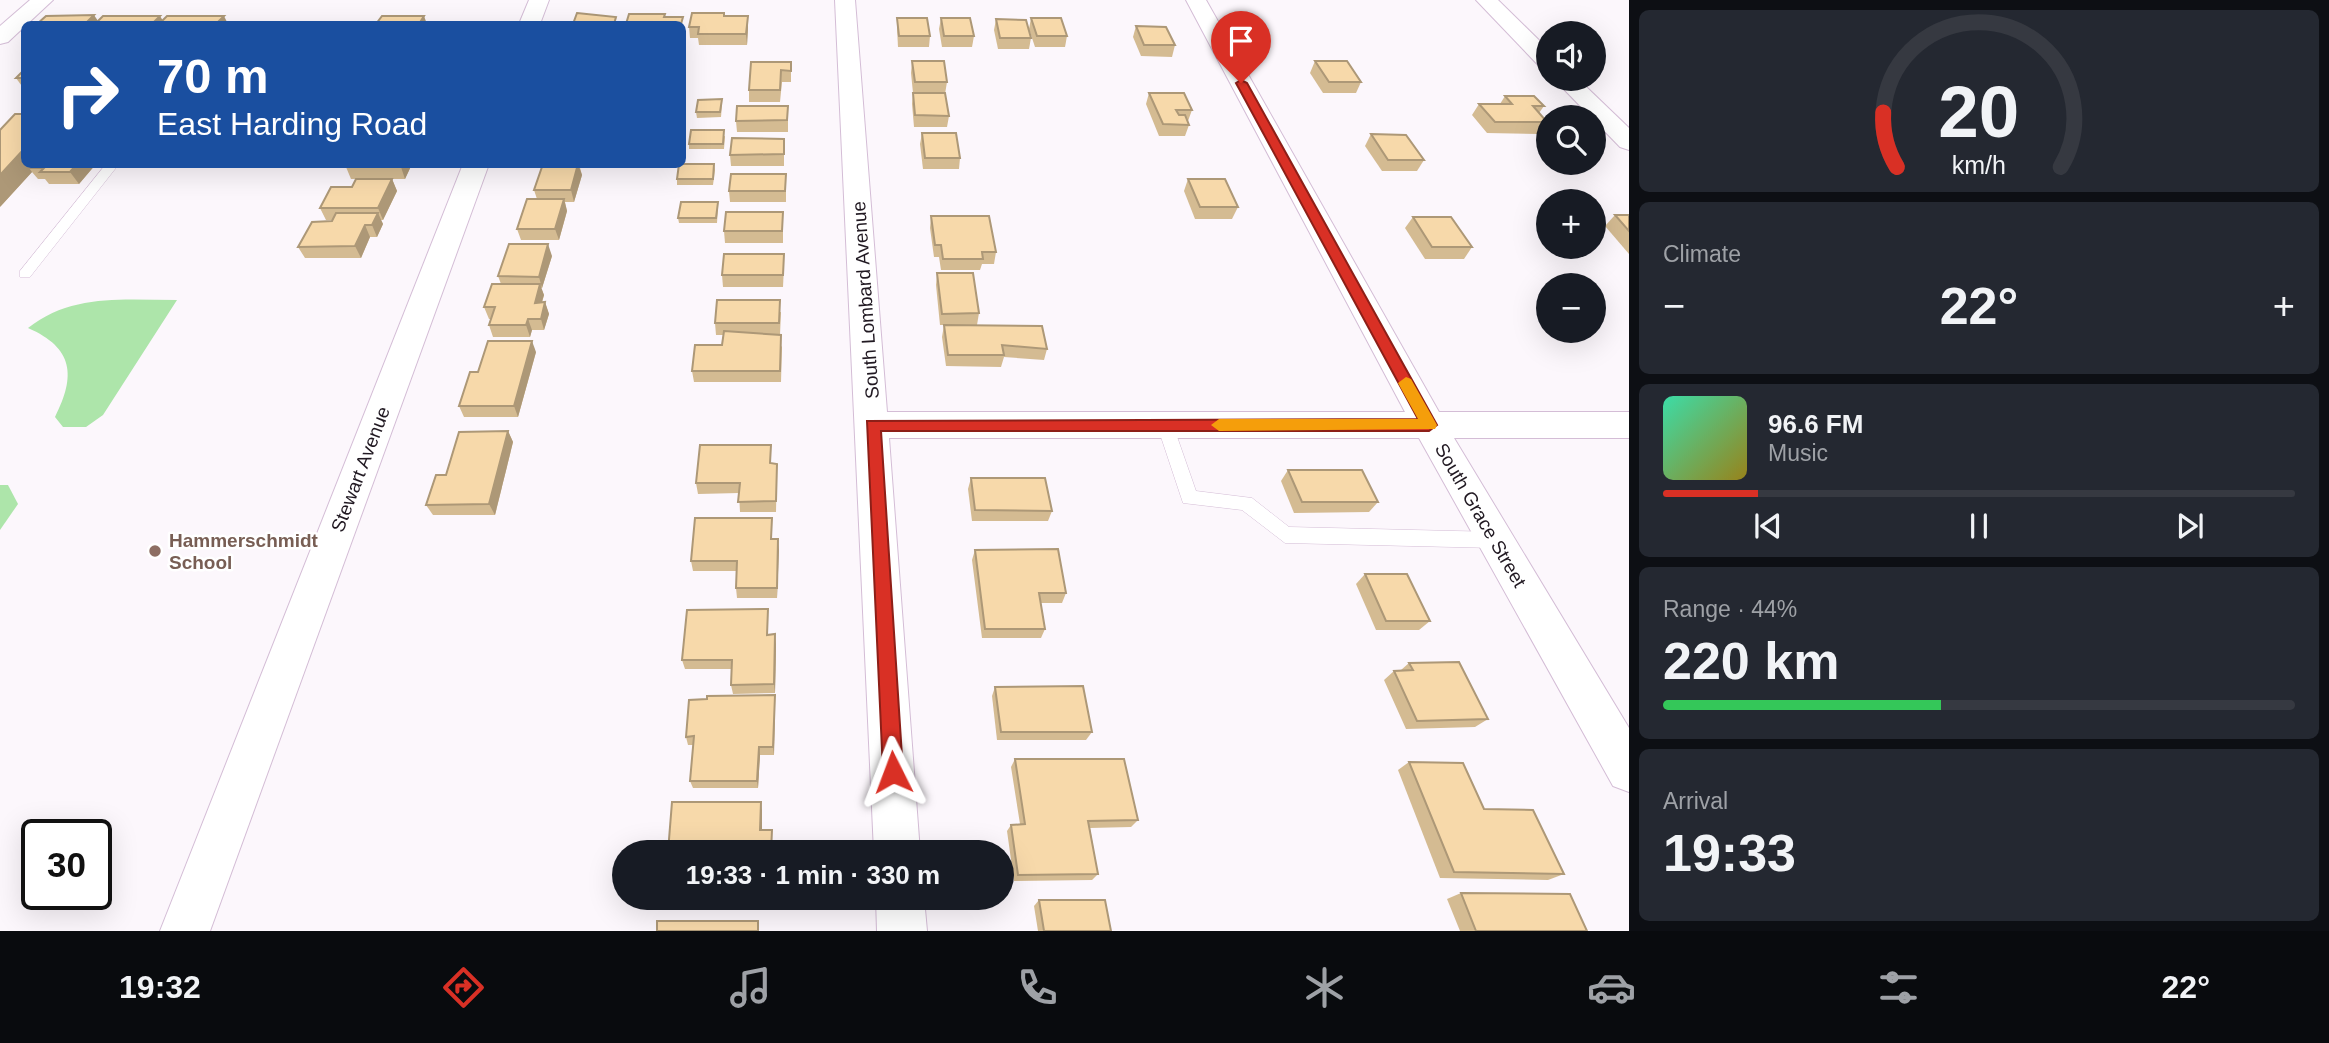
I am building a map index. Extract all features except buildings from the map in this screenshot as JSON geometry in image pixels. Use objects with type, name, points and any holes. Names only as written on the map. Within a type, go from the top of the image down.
[{"type":"street","points":[[0,37],[43,0]]},
{"type":"street","points":[[531,21],[539,0]]},
{"type":"street","name":"South Lombard Avenue","points":[[845,0],[896,840]]},
{"type":"street","name":"South Grace Street","points":[[1196,0],[1429,425],[1629,769]]},
{"type":"street","points":[[1486,0],[1536,50]]},
{"type":"street","points":[[1577,91],[1629,142]]},
{"type":"street","name":"Stewart Avenue","points":[[185,931],[474,168]]},
{"type":"street","points":[[873,425],[1629,425]]},
{"type":"street","points":[[901,910],[902,931]]},
{"type":"lane","points":[[25,274],[110,168]]},
{"type":"lane","points":[[1165,425],[1189,498],[1246,503],[1285,535],[1496,540]]},
{"type":"green space","points":[[119,300],[177,300],[103,415],[86,427],[63,427],[55,417],[66,389],[67,365],[55,345],[28,328],[45,317],[81,304]]},
{"type":"green space","points":[[0,485],[8,485],[18,504],[0,530]]},
{"type":"slow traffic","points":[[1219,425],[1429,425],[1406,383]]},
{"type":"place","name":"Hammerschmidt School","points":[[155,551]]},
{"type":"route","points":[[893,772],[873,425],[1429,425],[1241,83]]}]
